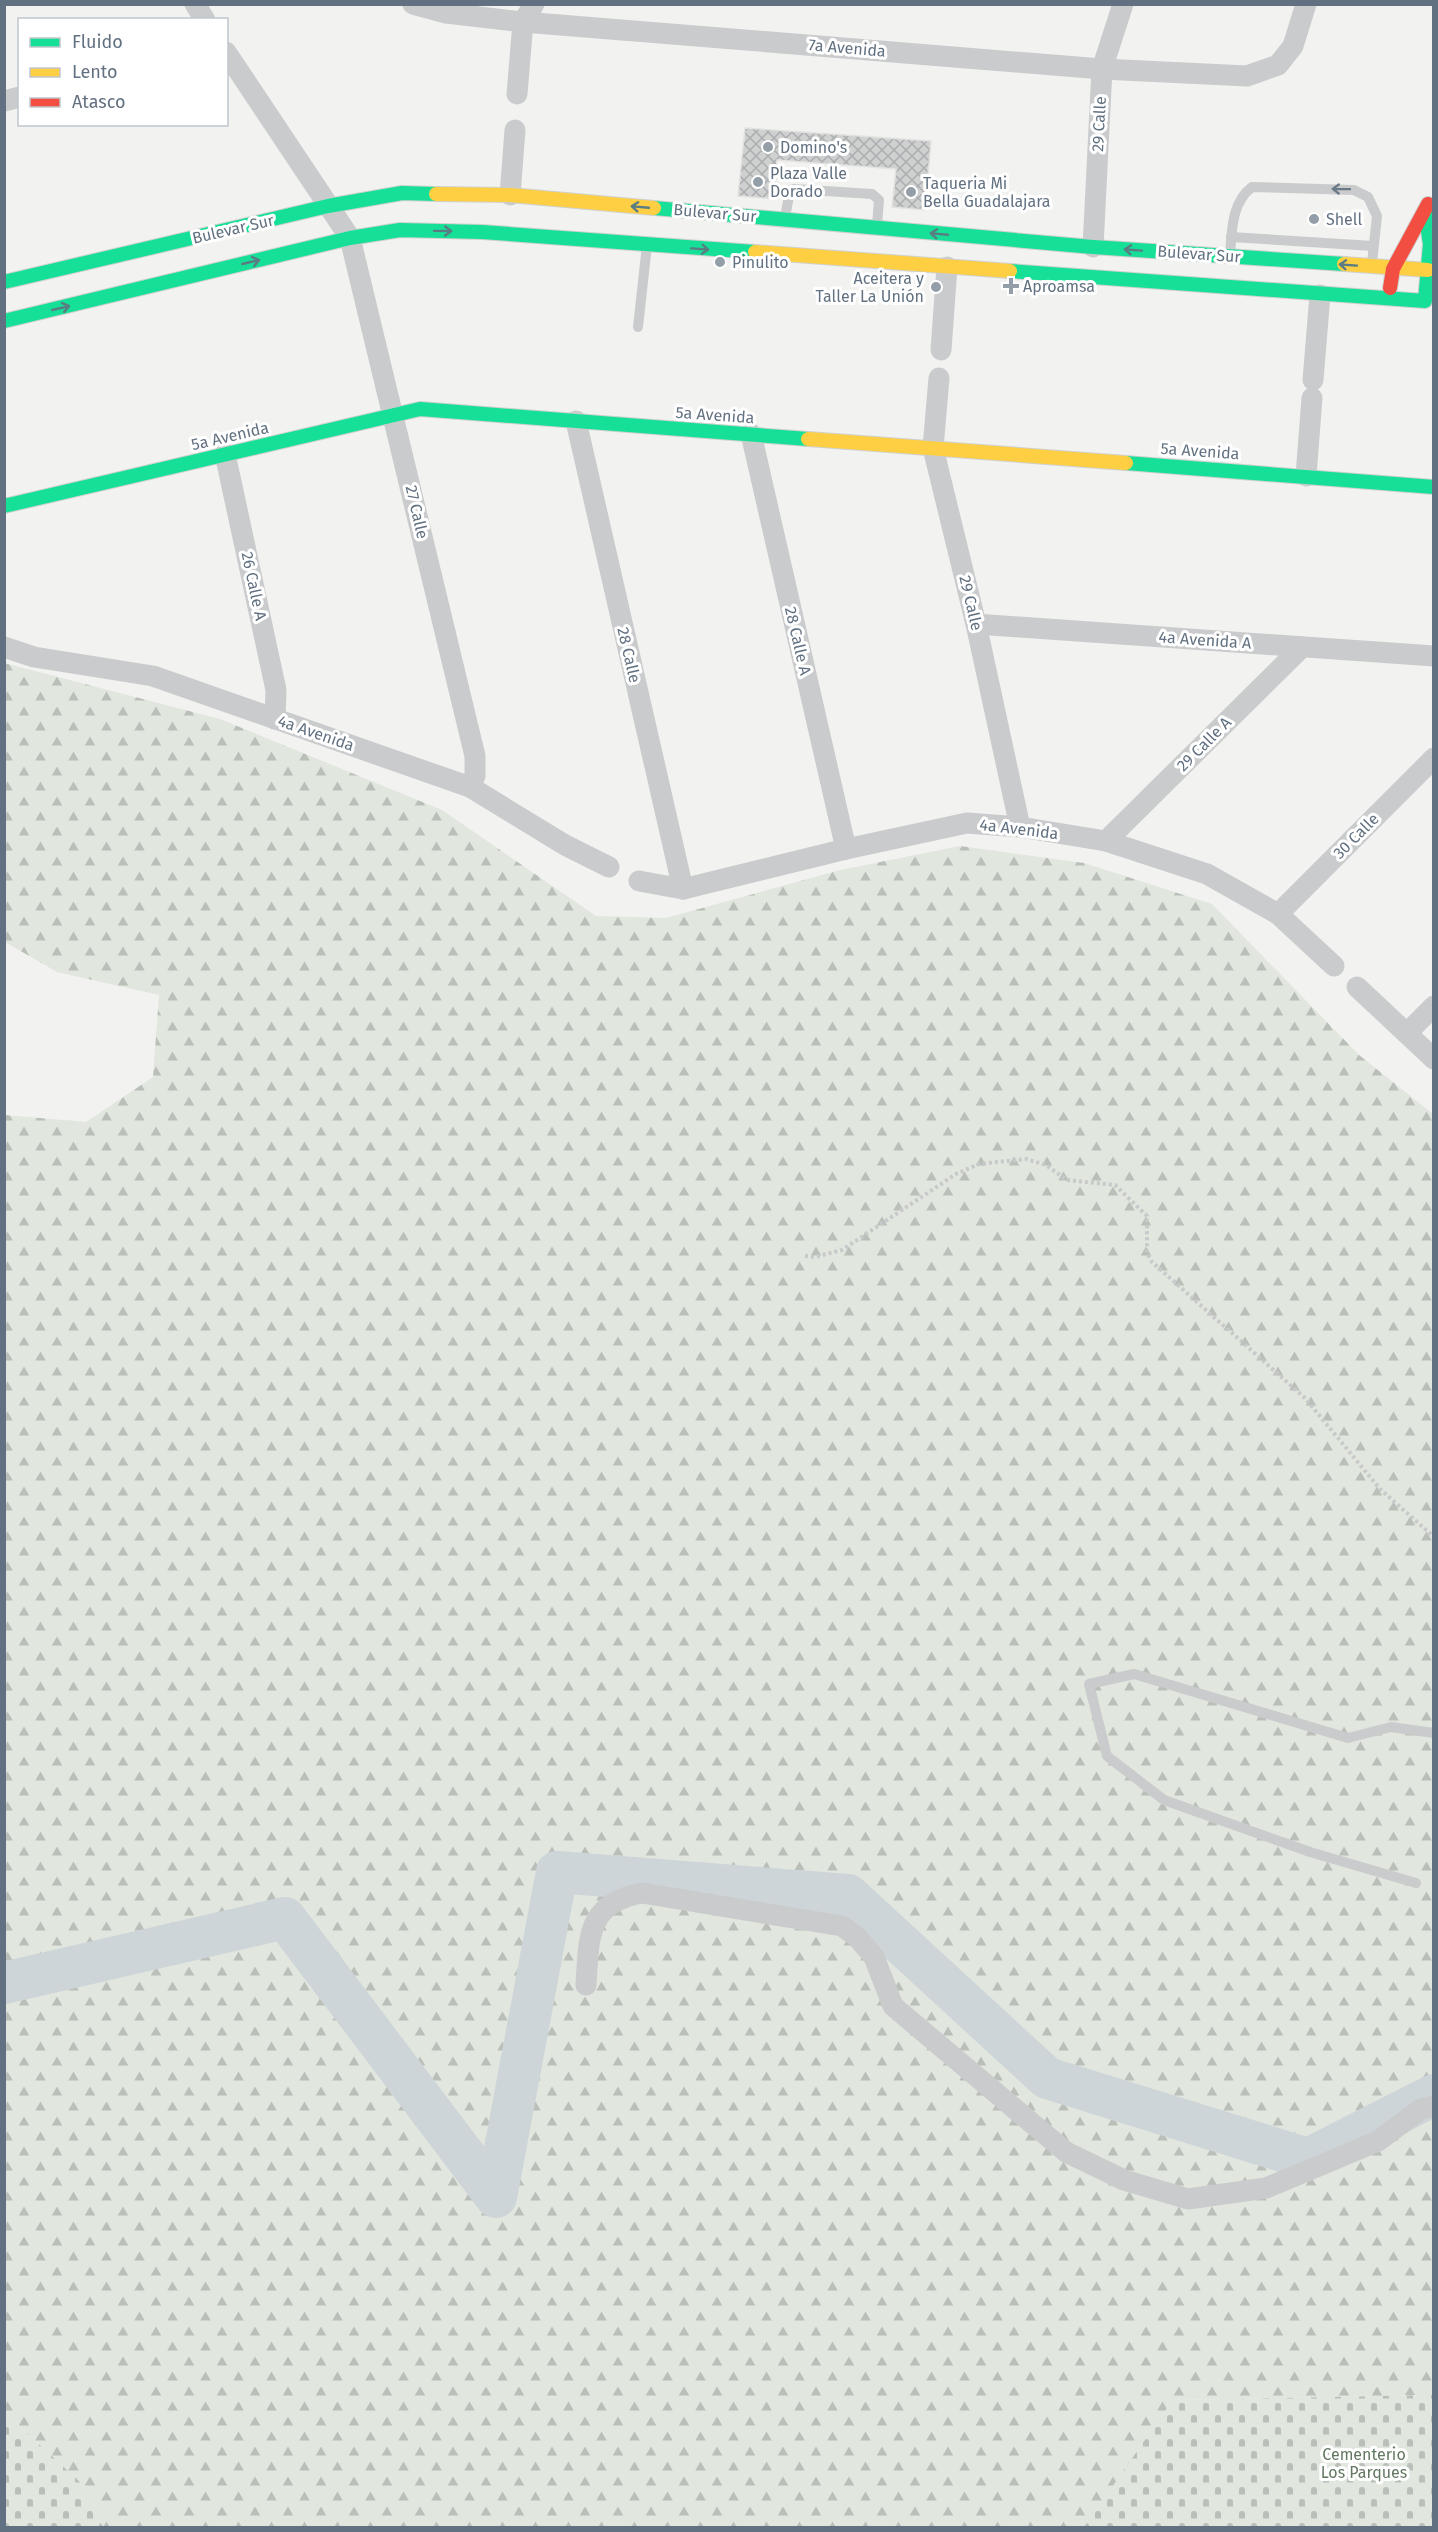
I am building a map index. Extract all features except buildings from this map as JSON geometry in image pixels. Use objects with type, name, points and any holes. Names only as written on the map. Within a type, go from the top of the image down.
[{"type":"main road","name":"Bulevar Sur","points":[[4,282],[328,206],[402,193],[510,195],[1093,247],[1431,271]]},
{"type":"main road","points":[[1389,297],[1393,269],[1434,193]]},
{"type":"main road","points":[[1425,212],[1430,244],[1429,301]]},
{"type":"main road","name":"Bulevar Sur","points":[[4,321],[350,238],[400,230],[470,231],[1320,295],[1429,301]]},
{"type":"main road","name":"5a Avenida","points":[[4,507],[420,409],[1434,487]]},
{"type":"street","points":[[195,4],[204,18]]},
{"type":"street","name":"29 Calle","points":[[1093,247],[1102,69],[1123,4]]},
{"type":"street","name":"7a Avenida","points":[[414,5],[529,13],[1102,69],[1247,76],[1278,65],[1293,46],[1306,4]]},
{"type":"street","points":[[517,94],[529,13]]},
{"type":"street","points":[[228,55],[350,238]]},
{"type":"street","points":[[510,195],[515,130]]},
{"type":"street","name":"27 Calle","points":[[350,238],[475,756],[475,776],[470,787]]},
{"type":"street","points":[[941,350],[947,267]]},
{"type":"street","points":[[1306,476],[1320,295]]},
{"type":"street","name":"29 Calle","points":[[939,378],[933,448],[976,624],[1020,827]]},
{"type":"street","name":"28 Calle","points":[[576,421],[683,889]]},
{"type":"street","name":"28 Calle A","points":[[751,434],[846,849]]},
{"type":"street","name":"26 Calle A","points":[[225,454],[276,690],[275,719]]},
{"type":"street","name":"4a Avenida A","points":[[976,624],[1434,656]]},
{"type":"street","name":"4a Avenida","points":[[4,646],[34,657],[153,676],[470,787],[565,845],[609,867]]},
{"type":"street","name":"29 Calle A","points":[[1106,841],[1302,647]]},
{"type":"street","name":"30 Calle","points":[[1278,914],[1434,758]]},
{"type":"street","name":"4a Avenida","points":[[639,881],[683,889],[846,849],[967,823],[1020,827],[1106,841],[1206,874],[1278,914],[1334,966]]},
{"type":"street","points":[[1357,987],[1434,1059]]},
{"type":"street","points":[[1407,1033],[1434,1006]]},
{"type":"street","points":[[586,1985],[590,1936],[601,1913],[621,1897],[642,1893],[842,1926],[857,1937],[874,1957],[893,2006],[1066,2152],[1124,2180],[1188,2199],[1266,2188],[1378,2141],[1421,2109],[1434,2106]]},
{"type":"lane","points":[[1229,256],[1234,218],[1242,195],[1252,187],[1354,190],[1368,197],[1377,216],[1371,267]]},
{"type":"lane","points":[[785,220],[787,195],[790,190],[872,194],[879,200],[877,228]]},
{"type":"lane","points":[[1232,237],[1374,246]]},
{"type":"lane","points":[[638,327],[647,245]]},
{"type":"lane","points":[[1416,1883],[1310,1852],[1164,1800],[1107,1756],[1089,1684],[1134,1674],[1348,1738],[1391,1727],[1434,1733]]},
{"type":"path","points":[[805,1256],[815,1257],[843,1250],[956,1174],[979,1164],[1026,1159],[1046,1165],[1067,1180],[1115,1185],[1147,1216],[1147,1253],[1152,1262],[1305,1398],[1380,1489],[1434,1537]]},
{"type":"green space","points":[[4,663],[220,719],[442,810],[596,916],[666,918],[840,870],[960,846],[1084,863],[1212,904],[1359,1055],[1433,1114],[1433,2395],[1173,2400],[1084,2528],[103,2527],[79,2481],[5,2413],[5,1115],[86,1122],[153,1077],[159,995],[57,972],[5,942]]},
{"type":"green space","name":"Cementerio Los Parques","points":[[1433,2395],[1433,2527],[1084,2527],[1173,2400]]},
{"type":"green space","points":[[5,2413],[79,2481],[103,2527],[5,2527]]},
{"type":"waterway","points":[[4,1983],[285,1918],[496,2197],[557,1872],[848,1895],[1047,2078],[1308,2159],[1434,2095]]},
{"type":"traffic: fast","points":[[4,282],[328,206],[402,193],[436,194]]},
{"type":"traffic: fast","points":[[654,208],[1093,247],[1344,264]]},
{"type":"traffic: fast","points":[[1010,271],[1425,301],[1430,244],[1425,212]]},
{"type":"traffic: fast","points":[[4,321],[350,238],[400,230],[482,232],[755,252]]},
{"type":"traffic: fast","points":[[4,506],[420,409],[808,439]]},
{"type":"traffic: fast","points":[[1126,463],[1434,487]]},
{"type":"traffic: slow","points":[[436,194],[510,195],[654,208]]},
{"type":"traffic: slow","points":[[755,252],[1010,271]]},
{"type":"traffic: slow","points":[[1344,264],[1428,270]]},
{"type":"traffic: slow","points":[[808,439],[1126,463]]},
{"type":"traffic: jam","points":[[1390,288],[1393,269],[1428,204]]},
{"type":"place","name":"Domino's","points":[[768,147]]},
{"type":"place","name":"Plaza Valle Dorado","points":[[758,182]]},
{"type":"place","name":"Taqueria Mi Bella Guadalajara","points":[[911,192]]},
{"type":"place","name":"Shell","points":[[1314,219]]},
{"type":"place","name":"Pinulito","points":[[720,262]]},
{"type":"place","name":"Aproamsa","points":[[1011,286]]},
{"type":"place","name":"Aceitera y Taller La Unión","points":[[936,287]]}]
